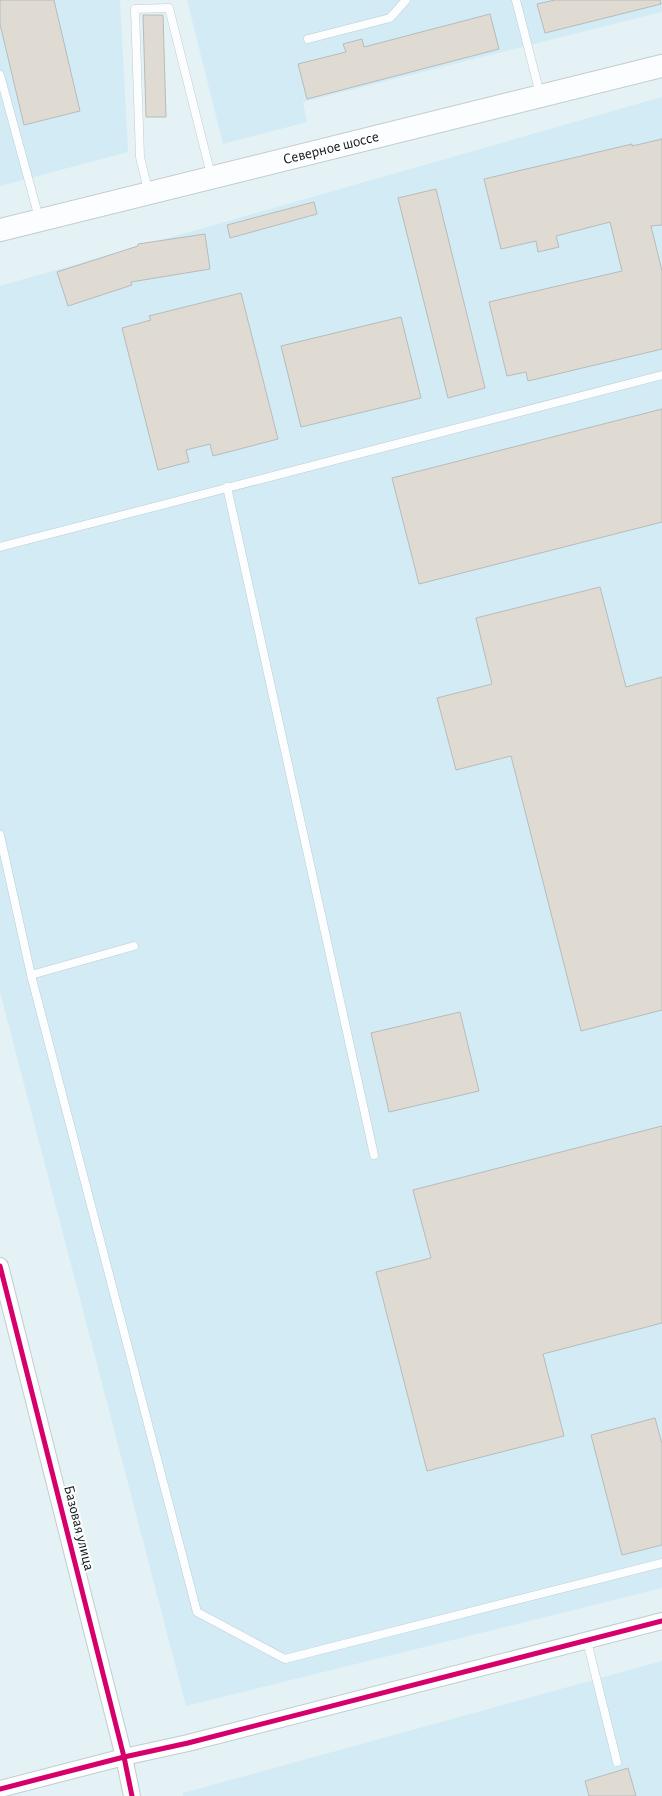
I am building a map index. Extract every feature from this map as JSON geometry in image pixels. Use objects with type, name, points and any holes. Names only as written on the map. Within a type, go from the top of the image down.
[{"type":"main road","name":"Северное шоссе","points":[[0,230],[662,66]]},
{"type":"street","name":"Базовая улица","points":[[0,1266],[132,1796]]},
{"type":"street","points":[[0,1789],[198,1741],[662,1621]]},
{"type":"lane","points":[[308,39],[390,18],[406,0]]},
{"type":"lane","points":[[516,0],[540,96]]},
{"type":"lane","points":[[148,193],[140,157],[135,9],[169,8],[212,177]]},
{"type":"lane","points":[[0,75],[40,220]]},
{"type":"lane","points":[[0,547],[662,375]]},
{"type":"lane","points":[[226,487],[374,1155]]},
{"type":"lane","points":[[0,835],[30,975],[197,1612],[285,1658],[662,1563]]},
{"type":"lane","points":[[30,975],[134,946]]},
{"type":"lane","points":[[587,1640],[618,1762]]},
{"type":"shaded area","points":[[0,0],[120,0],[128,152],[0,186]]},
{"type":"shaded area","points":[[187,0],[662,0],[662,12],[303,102],[307,122],[223,144]]},
{"type":"shaded area","points":[[662,97],[662,1588],[186,1706],[0,992],[0,286]]},
{"type":"shaded area","points":[[662,1661],[662,1796],[183,1796],[183,1793]]},
{"type":"building","points":[[0,0],[54,0],[80,111],[24,125],[0,24]]},
{"type":"building","points":[[555,0],[660,0],[661,4],[545,33],[537,4]]},
{"type":"building","points":[[490,14],[499,49],[307,99],[298,64],[346,52],[343,44],[362,39],[364,47]]},
{"type":"building","points":[[143,15],[163,15],[166,117],[146,117]]},
{"type":"building","points":[[662,139],[662,225],[651,226],[662,271],[662,349],[528,381],[526,372],[507,376],[489,302],[622,271],[610,222],[556,236],[559,247],[538,252],[536,241],[501,249],[484,179],[632,144],[632,146]]},
{"type":"building","points":[[436,189],[485,388],[448,398],[398,198]]},
{"type":"building","points":[[314,202],[317,214],[230,238],[227,225]]},
{"type":"building","points":[[205,234],[210,269],[131,282],[132,285],[68,306],[57,272],[138,246],[138,244]]},
{"type":"building","points":[[241,293],[278,439],[213,456],[210,444],[186,450],[189,462],[158,470],[122,328],[151,320],[149,316]]},
{"type":"building","points":[[401,317],[421,398],[301,427],[281,346]]},
{"type":"building","points":[[662,409],[662,522],[419,584],[392,478]]},
{"type":"building","points":[[600,587],[626,687],[662,677],[662,1010],[581,1031],[511,756],[456,770],[437,698],[492,684],[476,618]]},
{"type":"building","points":[[460,1012],[479,1091],[389,1112],[371,1033]]},
{"type":"building","points":[[662,1126],[662,1323],[543,1354],[564,1436],[427,1471],[376,1272],[431,1258],[413,1190]]},
{"type":"building","points":[[655,1418],[662,1444],[662,1545],[622,1555],[591,1435]]},
{"type":"building","points":[[628,1768],[636,1796],[589,1796],[585,1781]]},
{"type":"cycle path","points":[[0,1266],[124,1757],[132,1796]]},
{"type":"cycle path","points":[[0,1789],[124,1757],[188,1743],[662,1621]]}]
